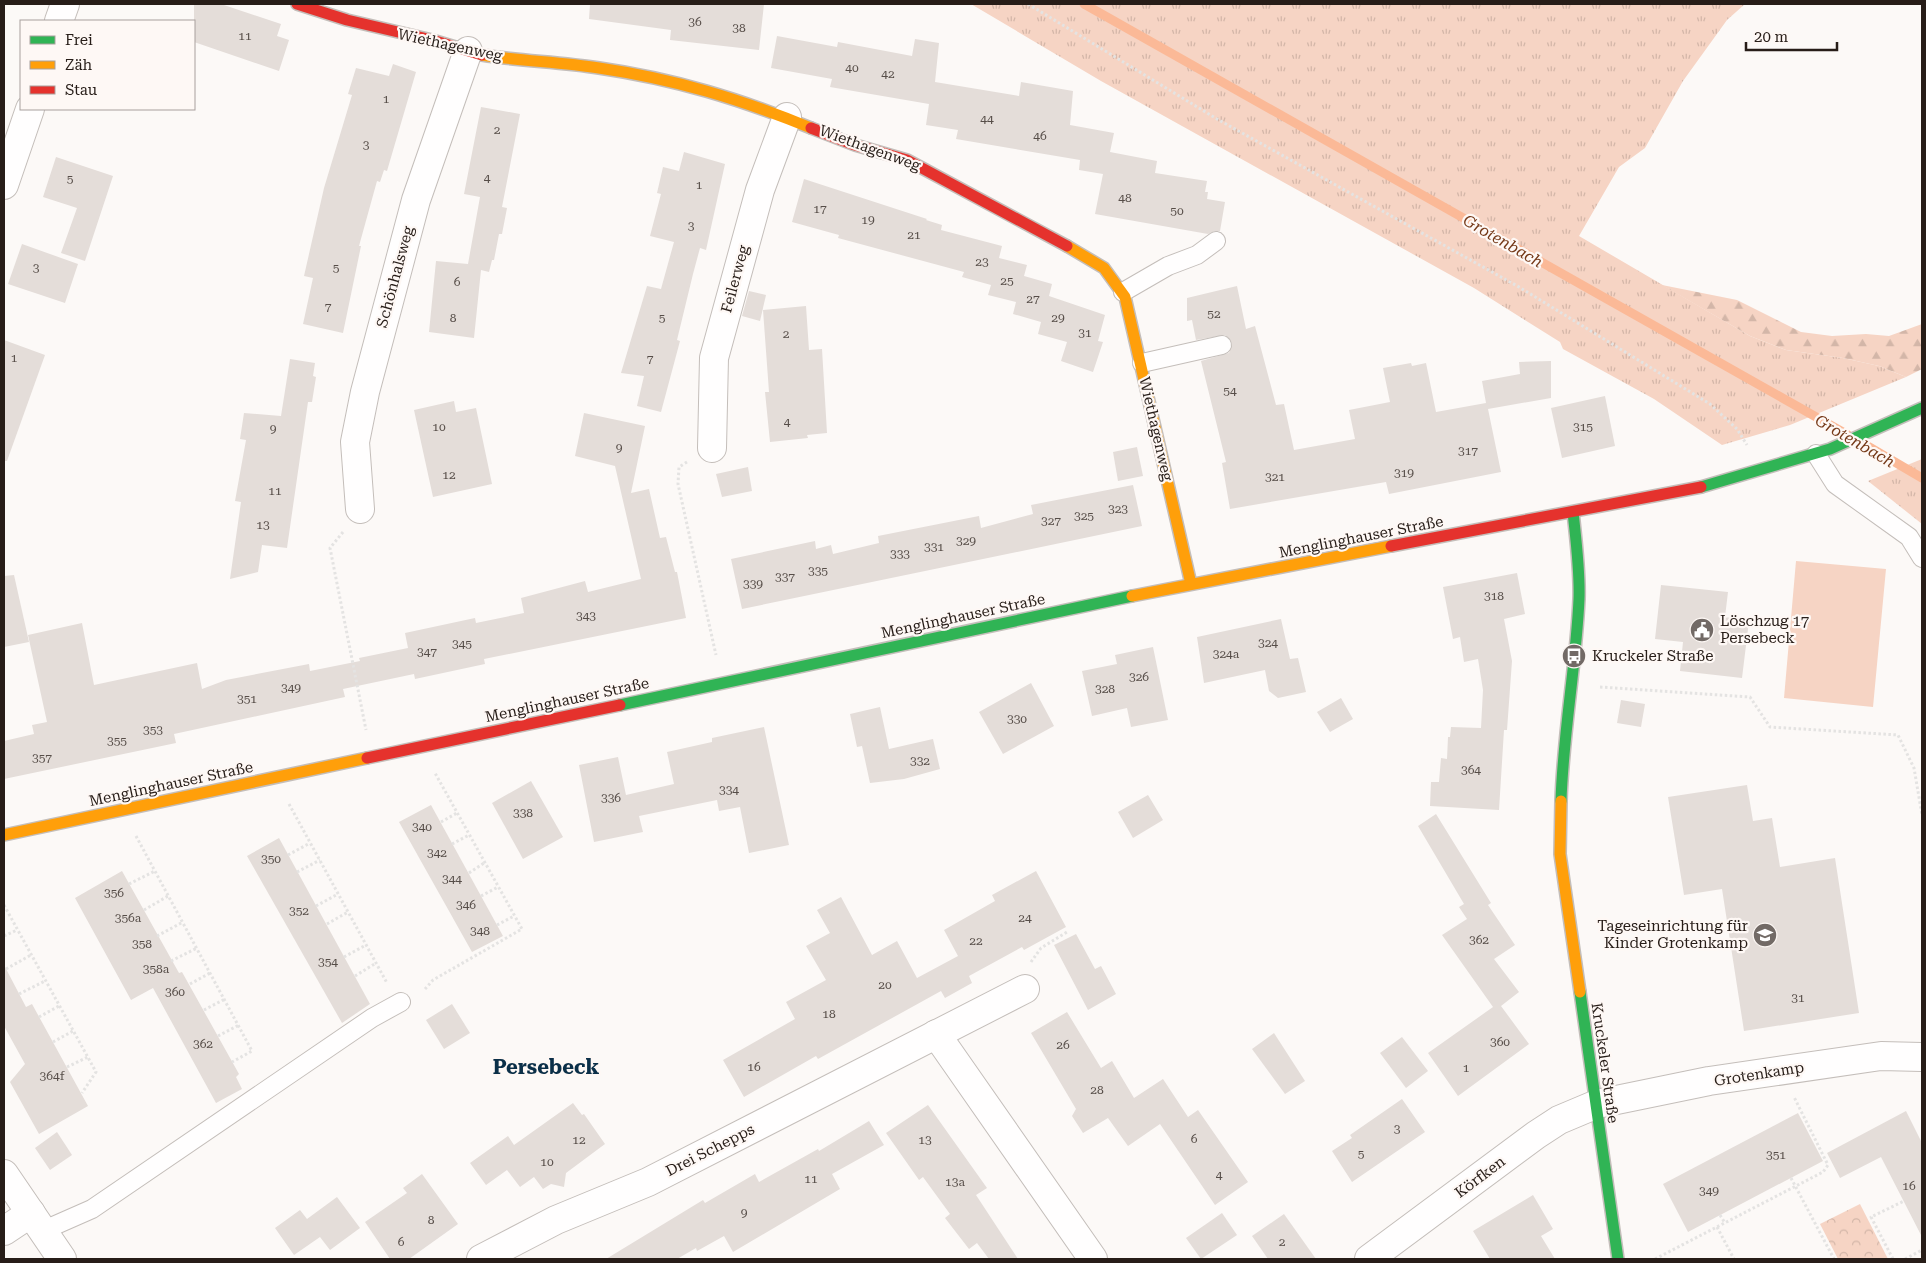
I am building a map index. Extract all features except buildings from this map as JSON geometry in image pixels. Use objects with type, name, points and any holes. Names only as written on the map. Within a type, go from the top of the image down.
[{"type":"street","points":[[59,20],[65,4]]},
{"type":"street","name":"Wiethagenweg","points":[[297,4],[370,27],[435,41],[468,52],[550,64],[585,66],[665,80],[705,90],[787,117],[883,155],[907,160],[940,176],[1104,268],[1123,292],[1142,363],[1191,584]]},
{"type":"street","name":"Schönhalsweg","points":[[360,509],[356,442],[365,392],[416,200],[468,52]]},
{"type":"street","points":[[4,185],[30,110]]},
{"type":"street","name":"Feilerweg","points":[[712,448],[714,358],[758,198],[787,117]]},
{"type":"street","name":"Menglinghauser Straße","points":[[4,835],[1191,584],[1703,487],[1762,471],[1823,451],[1922,408]]},
{"type":"street","name":"Kruckeler Straße","points":[[1573,512],[1580,570],[1579,600],[1562,766],[1560,854],[1618,1259]]},
{"type":"street","name":"Drei Schepps","points":[[481,1259],[556,1220],[648,1182],[1025,989]]},
{"type":"street","points":[[936,1034],[1093,1259]]},
{"type":"street","name":"Grotenkamp","points":[[1597,1104],[1709,1081],[1780,1070],[1881,1056],[1922,1057]]},
{"type":"street","name":"Körfken","points":[[1369,1259],[1536,1135],[1559,1120],[1597,1104]]},
{"type":"street","points":[[4,1174],[62,1259]]},
{"type":"street","points":[[4,1230],[36,1222]]},
{"type":"lane","points":[[1123,292],[1168,266],[1197,255],[1216,241]]},
{"type":"lane","points":[[1142,363],[1222,345]]},
{"type":"lane","points":[[1823,451],[1834,484],[1916,541],[1922,558]]},
{"type":"lane","points":[[36,1222],[92,1208],[372,1018],[396,996]]},
{"type":"path","points":[[1028,4],[1217,119],[1519,287],[1710,404],[1736,429],[1762,471]]},
{"type":"path","points":[[712,448],[679,467],[678,484],[722,682]]},
{"type":"path","points":[[360,509],[330,548],[371,758]]},
{"type":"path","points":[[1570,685],[1750,697],[1770,727],[1898,735],[1914,768],[1922,816]]},
{"type":"path","points":[[420,747],[522,929],[433,980],[425,989]]},
{"type":"path","points":[[274,777],[396,996]]},
{"type":"path","points":[[440,822],[457,813]]},
{"type":"path","points":[[452,844],[469,835]]},
{"type":"path","points":[[288,855],[310,843]]},
{"type":"path","points":[[144,851],[252,1050],[232,1062]]},
{"type":"path","points":[[297,872],[320,860]]},
{"type":"path","points":[[469,873],[484,863]]},
{"type":"path","points":[[129,884],[155,871]]},
{"type":"path","points":[[481,896],[498,887]]},
{"type":"path","points":[[316,906],[338,894]]},
{"type":"path","points":[[144,910],[168,896]]},
{"type":"path","points":[[4,906],[96,1072],[82,1093]]},
{"type":"path","points":[[327,924],[348,912]]},
{"type":"path","points":[[498,925],[514,916]]},
{"type":"path","points":[[158,936],[182,922]]},
{"type":"path","points":[[4,936],[17,930]]},
{"type":"path","points":[[1025,989],[1028,982],[1031,959],[1041,948],[1067,932]]},
{"type":"path","points":[[344,957],[366,945]]},
{"type":"path","points":[[171,961],[197,948]]},
{"type":"path","points":[[6,969],[31,955]]},
{"type":"path","points":[[355,976],[376,963]]},
{"type":"path","points":[[190,984],[210,973]]},
{"type":"path","points":[[19,994],[46,981]]},
{"type":"path","points":[[204,1010],[225,1000]]},
{"type":"path","points":[[39,1018],[59,1006]]},
{"type":"path","points":[[218,1036],[239,1025]]},
{"type":"path","points":[[53,1042],[73,1031]]},
{"type":"path","points":[[67,1067],[88,1057]]},
{"type":"path","points":[[1655,1259],[1823,1172],[1828,1164],[1780,1070]]},
{"type":"path","points":[[1791,1178],[1834,1259]]},
{"type":"path","points":[[1893,1259],[1871,1217],[1904,1200]]},
{"type":"path","points":[[1720,1215],[1725,1223]]},
{"type":"path","points":[[1717,1227],[1734,1259]]},
{"type":"path","points":[[1905,1259],[1922,1250]]},
{"type":"green space","points":[[971,4],[1745,4],[1727,20],[1683,81],[1645,148],[1619,167],[1579,236],[1750,336],[1786,350],[1843,358],[1879,366],[1906,377],[1790,425],[1722,445],[1654,399],[1563,349],[1560,342],[1474,288],[1101,81]]},
{"type":"green space","points":[[1662,285],[1737,300],[1801,332],[1832,336],[1866,334],[1889,336],[1922,324],[1922,369],[1906,377],[1879,366],[1843,358],[1786,350],[1750,336]]},
{"type":"green space","points":[[1922,459],[1922,524],[1868,481]]},
{"type":"green space","points":[[1796,561],[1886,569],[1873,707],[1784,698]]},
{"type":"green space","points":[[1860,1204],[1888,1259],[1838,1259],[1820,1224]]},
{"type":"waterway","name":"Grotenbach","points":[[1084,4],[1848,435]]},
{"type":"waterway","name":"Grotenbach","points":[[1859,441],[1922,478]]},
{"type":"traffic: fast","points":[[1701,487],[1830,449],[1922,408]]},
{"type":"traffic: fast","points":[[1561,801],[1564,750],[1579,599],[1573,512]]},
{"type":"traffic: fast","points":[[620,705],[1132,596]]},
{"type":"traffic: fast","points":[[1580,992],[1618,1259]]},
{"type":"traffic: slow","points":[[482,55],[584,66],[654,78],[733,99],[811,128]]},
{"type":"traffic: slow","points":[[1067,246],[1104,268],[1125,297],[1191,584]]},
{"type":"traffic: slow","points":[[1132,596],[1391,546]]},
{"type":"traffic: slow","points":[[4,835],[367,758]]},
{"type":"traffic: slow","points":[[1561,801],[1560,854],[1580,992]]},
{"type":"traffic: jam","points":[[297,4],[347,20],[432,40],[482,55]]},
{"type":"traffic: jam","points":[[811,128],[855,145],[907,160],[1067,246]]},
{"type":"traffic: jam","points":[[1391,546],[1701,487]]},
{"type":"traffic: jam","points":[[367,758],[620,705]]},
{"type":"place","name":"Löschzug 17 Persebeck","points":[[1702,630]]},
{"type":"place","name":"Kruckeler Straße","points":[[1574,656]]},
{"type":"place","name":"Tageseinrichtung für Kinder Grotenkamp","points":[[1765,935]]},
{"type":"district","name":"Persebeck","points":[[546,1067]]}]
